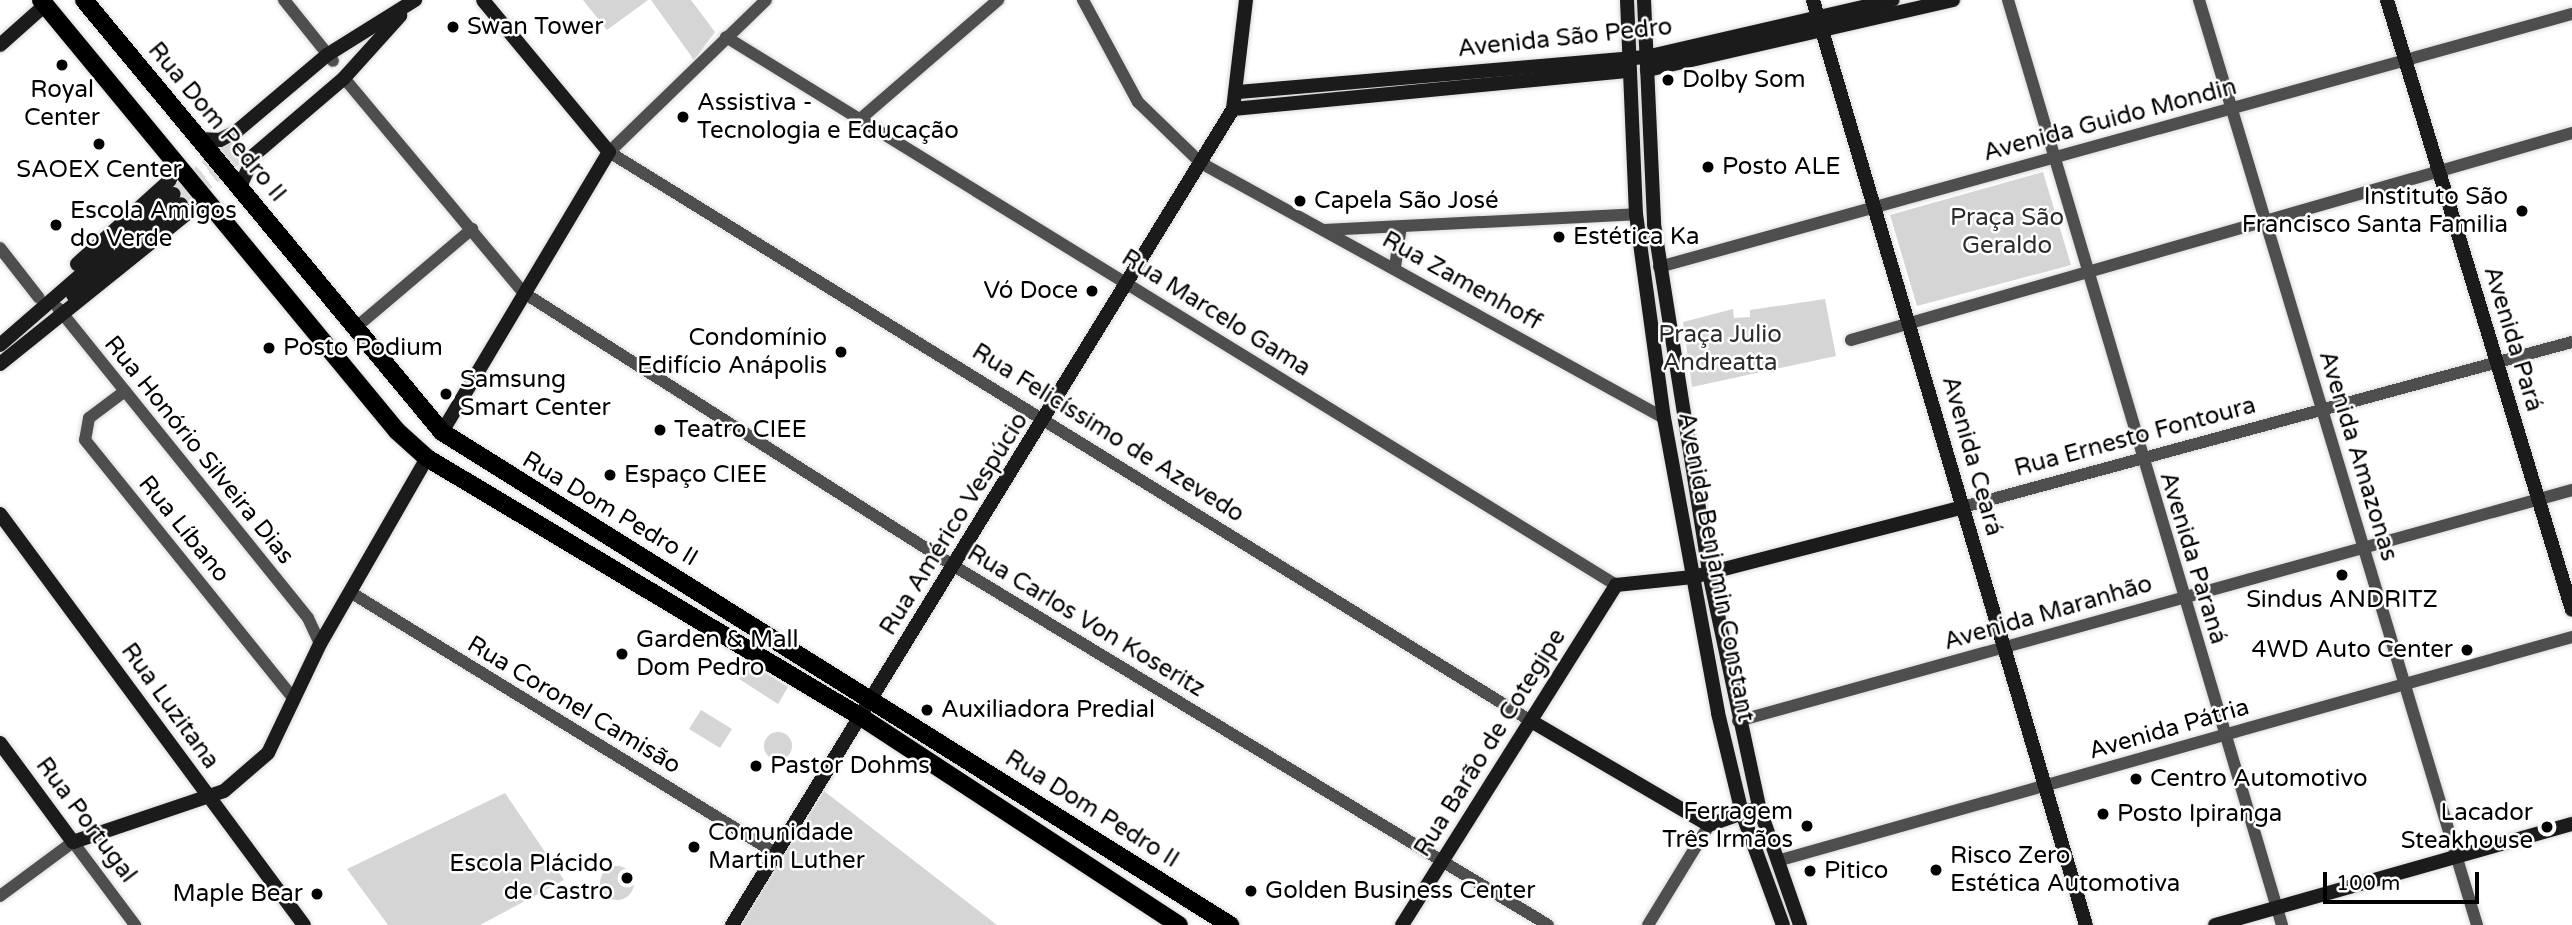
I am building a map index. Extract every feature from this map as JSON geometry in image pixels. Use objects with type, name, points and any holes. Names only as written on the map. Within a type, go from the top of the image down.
[{"type":"main road","name":"Rua Dom Pedro II","points":[[84,0],[442,432],[1230,925]]},
{"type":"main road","name":"Rua Dom Pedro II","points":[[43,2],[397,431],[426,458],[861,717],[1179,925]]},
{"type":"street","points":[[284,0],[330,58]]},
{"type":"street","name":"Rua Felicíssimo de Azevedo","points":[[483,0],[609,152],[1531,721],[1709,825]]},
{"type":"street","points":[[442,432],[609,152],[766,0]]},
{"type":"street","points":[[859,120],[998,0]]},
{"type":"street","name":"Rua Zamenhoff","points":[[1083,0],[1138,102],[1201,163],[1395,267],[1664,418]]},
{"type":"street","name":"Rua Américo Vespúcio","points":[[732,925],[1233,109],[1238,92],[1245,0]]},
{"type":"street","name":"Avenida Benjamin Constant","points":[[1627,0],[1636,214],[1664,418],[1693,577],[1742,813],[1783,925]]},
{"type":"street","name":"Avenida Benjamin Constant","points":[[1644,0],[1660,267],[1709,573],[1738,721],[1759,807],[1800,925]]},
{"type":"street","name":"Avenida Ceará","points":[[1814,0],[2086,925]]},
{"type":"street","name":"Avenida São Pedro","points":[[1820,24],[1892,0]]},
{"type":"street","name":"Avenida São Pedro","points":[[1238,92],[1305,86],[1358,89],[1646,63],[1820,24],[1953,0]]},
{"type":"street","name":"Avenida Paraná","points":[[2008,0],[2086,273],[2282,925]]},
{"type":"street","name":"Avenida Amazonas","points":[[2199,0],[2477,925]]},
{"type":"street","name":"Avenida Pará","points":[[2387,0],[2572,610]]},
{"type":"street","points":[[330,58],[238,148],[414,1]]},
{"type":"street","points":[[0,46],[43,2]]},
{"type":"street","name":"Avenida Guido Mondin","points":[[1660,267],[2572,14]]},
{"type":"street","points":[[200,139],[220,140],[237,131],[330,58],[375,34]]},
{"type":"street","points":[[240,187],[254,155],[344,78],[375,34]]},
{"type":"street","name":"Rua Marcelo Gama","points":[[726,37],[1616,585]]},
{"type":"street","name":"Rua Carlos Von Koseritz","points":[[344,78],[524,293],[954,566],[1548,925]]},
{"type":"street","points":[[1305,86],[1306,102]]},
{"type":"street","name":"Avenida São Pedro","points":[[1233,109],[1306,102],[1358,89]]},
{"type":"street","points":[[1851,341],[2572,133]]},
{"type":"street","points":[[0,363],[169,181],[177,165]]},
{"type":"street","points":[[51,306],[177,199]]},
{"type":"street","points":[[0,345],[24,321],[51,306],[190,211],[214,208]]},
{"type":"street","points":[[1324,230],[1636,214]]},
{"type":"street","points":[[1395,267],[1401,226]]},
{"type":"street","points":[[354,329],[472,229]]},
{"type":"street","name":"Rua Honório Silveira Dias","points":[[0,248],[125,391],[308,618],[320,644]]},
{"type":"street","name":"Rua Ernesto Fontoura","points":[[1693,577],[2323,411],[2572,342]]},
{"type":"street","name":"Rua Líbano","points":[[125,391],[89,418],[85,440],[294,699]]},
{"type":"street","points":[[0,896],[73,842],[211,799],[257,768],[320,644],[426,458]]},
{"type":"street","name":"Avenida Maranhão","points":[[1738,721],[2572,490]]},
{"type":"street","name":"Rua Luzitana","points":[[0,514],[304,925]]},
{"type":"street","points":[[1616,585],[1693,577]]},
{"type":"street","name":"Rua Barão de Cotegipe","points":[[1402,925],[1616,585]]},
{"type":"street","name":"Rua Coronel Camisão","points":[[350,592],[777,854]]},
{"type":"street","points":[[308,618],[335,618]]},
{"type":"street","name":"Avenida Pátria","points":[[1777,862],[2572,637]]},
{"type":"street","name":"Rua Portugal","points":[[0,743],[135,925]]},
{"type":"street","points":[[1648,925],[1709,825],[1759,807]]},
{"type":"street","points":[[2215,925],[2572,824]]},
{"type":"green space","points":[[583,0],[648,0],[607,30]]},
{"type":"green space","points":[[651,0],[691,0],[715,32],[694,60]]},
{"type":"green space","name":"Praça São Geraldo","points":[[2043,172],[2071,265],[1917,306],[1890,215]]},
{"type":"green space","name":"Praça Julio Andreatta","points":[[1825,299],[1836,356],[1692,387],[1683,322],[1733,309],[1734,318],[1750,317],[1750,310]]},
{"type":"green space","points":[[749,663],[788,687],[778,704],[739,679]]},
{"type":"green space","points":[[701,710],[732,729],[720,748],[689,729]]},
{"type":"green space","points":[[778,732],[788,736],[792,746],[788,756],[778,760],[768,756],[764,746],[768,736]]},
{"type":"green space","points":[[824,791],[997,925],[740,925]]},
{"type":"green space","points":[[505,793],[564,880],[480,925],[388,925],[347,869]]},
{"type":"green space","points":[[617,866],[629,871],[634,883],[629,895],[617,900],[605,895],[600,883],[605,871]]},
{"type":"tunnel","points":[[174,194],[235,143]]},
{"type":"tunnel","points":[[181,204],[242,153]]},
{"type":"place","name":"Swan Tower","points":[[453,27]]},
{"type":"place","name":"Royal Center","points":[[62,65]]},
{"type":"place","name":"Dolby Som","points":[[1668,80]]},
{"type":"place","name":"Assistiva - Tecnologia e Educação","points":[[683,117]]},
{"type":"place","name":"SAOEX Center","points":[[99,144]]},
{"type":"place","name":"Posto ALE","points":[[1708,167]]},
{"type":"place","name":"Capela São José","points":[[1300,201]]},
{"type":"place","name":"Instituto São Francisco Santa Familia","points":[[2522,211]]},
{"type":"place","name":"Escola Amigos do Verde","points":[[56,225]]},
{"type":"place","name":"Estética Ka","points":[[1559,237]]},
{"type":"place","name":"Vó Doce","points":[[1092,291]]},
{"type":"place","name":"Posto Podium","points":[[269,348]]},
{"type":"place","name":"Condomínio Edifício Anápolis","points":[[841,352]]},
{"type":"place","name":"Samsung Smart Center","points":[[446,394]]},
{"type":"place","name":"Teatro CIEE","points":[[660,430]]},
{"type":"place","name":"Espaço CIEE","points":[[610,475]]},
{"type":"place","name":"Sindus ANDRITZ","points":[[2342,575]]},
{"type":"place","name":"4WD Auto Center","points":[[2467,650]]},
{"type":"place","name":"Garden & Mall Dom Pedro","points":[[622,654]]},
{"type":"place","name":"Auxiliadora Predial","points":[[927,710]]},
{"type":"place","name":"Pastor Dohms","points":[[756,766]]},
{"type":"place","name":"Centro Automotivo","points":[[2136,779]]},
{"type":"place","name":"Posto Ipiranga","points":[[2103,814]]},
{"type":"place","name":"Ferragem Três Irmãos","points":[[1807,826]]},
{"type":"place","name":"Lacador Steakhouse","points":[[2547,827]]},
{"type":"place","name":"Comunidade Martin Luther","points":[[694,847]]},
{"type":"place","name":"Risco Zero Estética Automotiva","points":[[1936,870]]},
{"type":"place","name":"Pitico","points":[[1810,871]]},
{"type":"place","name":"Escola Plácido de Castro","points":[[627,878]]},
{"type":"place","name":"Golden Business Center","points":[[1251,891]]},
{"type":"place","name":"Maple Bear","points":[[317,894]]}]
